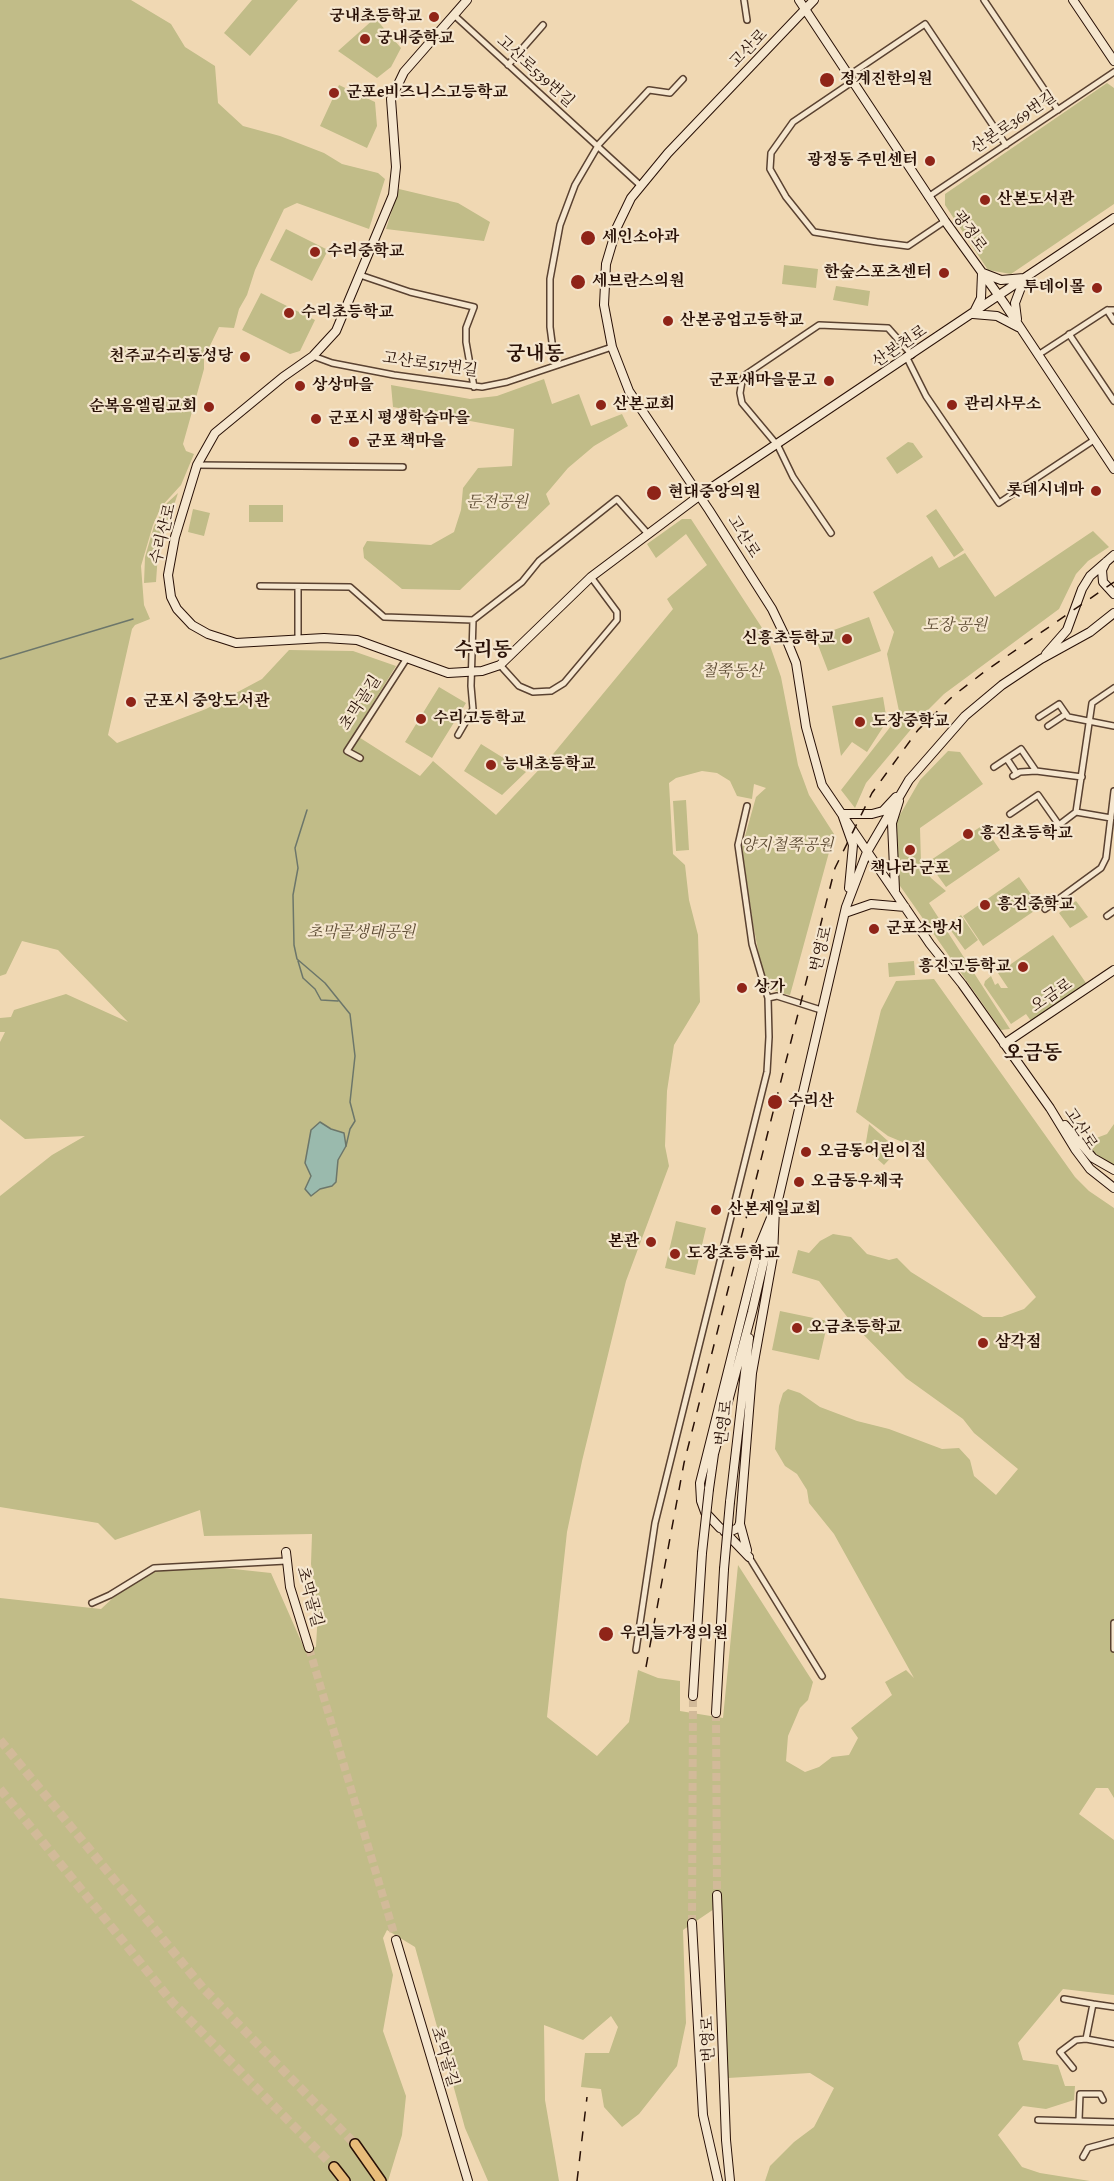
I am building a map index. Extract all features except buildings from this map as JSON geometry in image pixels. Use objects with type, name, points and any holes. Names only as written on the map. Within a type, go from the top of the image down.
[{"type":"highway","points":[[355,2144],[381,2181]]},
{"type":"highway","points":[[334,2167],[345,2181]]},
{"type":"street","name":"수리산로","points":[[467,0],[404,72],[391,99],[396,178],[393,195],[336,331],[313,356],[283,377],[215,433],[197,465],[170,557],[169,583],[175,605],[192,625],[229,641],[357,640],[438,670],[472,672],[500,665]]},
{"type":"street","points":[[744,0],[747,20]]},
{"type":"street","points":[[799,0],[805,9]]},
{"type":"street","name":"고산로","points":[[814,0],[669,153],[632,198],[617,227],[606,264],[604,305],[612,347],[629,392],[772,609],[796,663],[806,727],[819,776],[905,908],[1050,1108],[1090,1169],[1114,1188]]},
{"type":"street","points":[[984,0],[1058,110]]},
{"type":"street","points":[[1073,0],[1114,61]]},
{"type":"street","name":"광정로","points":[[805,9],[928,197],[1020,328],[1114,469]]},
{"type":"street","name":"고산로539번길","points":[[454,15],[641,186]]},
{"type":"street","points":[[945,221],[908,246],[814,232],[773,177],[770,169],[771,153],[793,122],[925,24],[1006,145]]},
{"type":"street","points":[[508,65],[543,25]]},
{"type":"street","name":"산본로369번길","points":[[928,197],[1114,72]]},
{"type":"street","points":[[555,365],[548,304],[553,253],[560,225],[575,185],[598,148],[649,90],[670,93],[683,79]]},
{"type":"street","name":"산본천로","points":[[699,496],[778,446],[1114,218]]},
{"type":"street","points":[[981,272],[1001,280],[1025,278],[1015,303],[1015,314],[1020,328],[997,316],[972,314],[981,298],[981,272]]},
{"type":"street","points":[[360,275],[410,292],[474,307],[466,328],[466,342],[474,387]]},
{"type":"street","points":[[1038,355],[1111,310],[1114,321]]},
{"type":"street","points":[[831,533],[793,477],[778,446],[744,408],[740,399],[740,387],[745,375],[819,326],[888,328],[910,357],[926,396],[999,503],[1095,440]]},
{"type":"street","points":[[1070,334],[1114,401]]},
{"type":"street","name":"고산로517번길","points":[[313,356],[327,362],[363,369],[474,387],[507,382],[612,347]]},
{"type":"street","points":[[197,465],[403,467]]},
{"type":"street","points":[[591,577],[617,612],[617,620],[564,683],[551,691],[533,692],[519,686],[500,665],[591,577],[699,496]]},
{"type":"street","points":[[260,586],[350,587],[384,617],[473,620],[522,582],[539,561],[617,499],[648,534]]},
{"type":"street","name":"번영로","points":[[1041,659],[1067,630],[1082,589],[1090,576],[1114,555]]},
{"type":"street","points":[[1106,561],[1102,570],[1103,582],[1114,594]]},
{"type":"street","points":[[298,586],[298,639]]},
{"type":"street","name":"번영로","points":[[693,1696],[702,1553],[714,1454],[753,1312],[847,902],[867,852],[901,794],[932,751],[965,716],[1002,684],[1090,632],[1114,613]]},
{"type":"street","points":[[458,735],[473,709],[473,620]]},
{"type":"street","name":"초막골길","points":[[360,759],[347,751],[407,658]]},
{"type":"street","points":[[1010,814],[1038,795],[1057,826],[1076,812],[1092,703],[1114,688]]},
{"type":"street","points":[[1039,717],[1059,704],[1068,717],[1114,726]]},
{"type":"street","points":[[1048,726],[1066,714]]},
{"type":"street","points":[[994,767],[1021,749],[1036,771]]},
{"type":"street","points":[[1007,759],[1015,775],[1036,771],[1082,777]]},
{"type":"street","points":[[1045,909],[1101,868],[1106,858],[1114,791]]},
{"type":"street","points":[[847,902],[853,846],[842,814],[872,814],[883,811],[889,802],[901,794]]},
{"type":"street","points":[[896,893],[892,869],[892,823],[901,794]]},
{"type":"street","points":[[636,1650],[655,1523],[766,1072],[769,1037],[768,998],[752,944],[738,846],[747,806]]},
{"type":"street","points":[[1076,812],[1111,818]]},
{"type":"street","points":[[845,913],[871,904],[905,908]]},
{"type":"street","points":[[1107,916],[1114,911]]},
{"type":"street","name":"오금로","points":[[1004,1044],[1114,970]]},
{"type":"street","points":[[768,998],[777,996],[821,1010]]},
{"type":"street","name":"고산로","points":[[1050,1108],[1093,1158],[1114,1170]]},
{"type":"street","points":[[775,1208],[773,1256],[752,1373],[740,1523],[742,1538],[749,1557],[822,1676]]},
{"type":"street","points":[[749,1557],[705,1512],[701,1501],[700,1483],[759,1247],[775,1208]]},
{"type":"street","name":"번영로","points":[[716,1713],[730,1502],[753,1312]]},
{"type":"street","points":[[720,1528],[729,1532],[734,1531],[740,1523]]},
{"type":"street","points":[[92,1603],[110,1596],[154,1568],[286,1556]]},
{"type":"street","name":"초막골길","points":[[286,1556],[290,1587],[309,1648]]},
{"type":"street","points":[[1114,1623],[1114,1649]]},
{"type":"street","name":"번영로","points":[[717,1895],[726,2140],[730,2181]]},
{"type":"street","name":"번영로","points":[[692,1923],[703,2115],[718,2181]]},
{"type":"street","name":"초막골길","points":[[396,1940],[468,2181]]},
{"type":"street","points":[[1064,2000],[1114,2007]]},
{"type":"street","points":[[1086,2039],[1093,2004]]},
{"type":"street","points":[[1073,2068],[1060,2052],[1076,2040],[1086,2039],[1114,2044]]},
{"type":"street","points":[[1079,2120],[1080,2094],[1100,2094],[1103,2100]]},
{"type":"street","points":[[1038,2120],[1114,2122]]},
{"type":"street","points":[[1083,2157],[1088,2148],[1114,2141]]},
{"type":"green space","points":[[0,0],[131,0],[171,24],[185,47],[215,66],[218,103],[243,126],[280,136],[324,153],[342,164],[378,173],[385,179],[369,229],[297,203],[284,209],[255,270],[234,328],[219,327],[204,358],[204,369],[183,444],[186,451],[194,454],[181,485],[161,507],[141,566],[144,605],[150,619],[135,625],[132,629],[108,735],[117,743],[206,709],[262,679],[289,650],[353,651],[396,666],[354,734],[420,776],[433,761],[496,815],[549,759],[673,609],[667,599],[707,565],[686,534],[656,558],[647,544],[682,519],[691,519],[766,634],[781,677],[798,765],[809,795],[834,834],[790,995],[781,993],[765,986],[742,847],[756,797],[766,788],[754,784],[752,799],[737,796],[730,781],[717,773],[702,771],[676,778],[669,783],[673,854],[685,865],[689,900],[698,935],[700,1002],[674,1045],[667,1091],[665,1146],[669,1166],[626,1281],[582,1461],[567,1532],[547,1717],[597,1756],[629,1722],[638,1670],[658,1678],[680,1681],[680,1711],[723,1718],[738,1565],[813,1682],[808,1700],[800,1708],[788,1736],[786,1761],[805,1772],[819,1767],[832,1757],[849,1755],[858,1738],[851,1728],[892,1695],[885,1682],[906,1670],[914,1678],[834,1534],[809,1503],[807,1490],[797,1474],[785,1466],[775,1449],[779,1406],[783,1393],[788,1389],[800,1393],[820,1407],[857,1421],[889,1429],[942,1449],[959,1448],[970,1460],[974,1476],[996,1495],[1018,1469],[974,1433],[963,1419],[906,1378],[852,1323],[819,1281],[792,1273],[798,1250],[809,1253],[820,1241],[833,1234],[851,1237],[867,1254],[889,1260],[897,1258],[911,1272],[983,1317],[1002,1317],[1024,1309],[1036,1297],[919,1149],[888,1136],[856,1112],[881,1010],[896,981],[934,979],[1075,1177],[1089,1191],[1114,1208],[1114,1798],[1108,1788],[1096,1788],[1079,1814],[1114,1840],[1114,1995],[1063,1989],[1018,2043],[1023,2060],[1058,2065],[1065,2086],[1075,2086],[1074,2100],[1046,2109],[1023,2106],[998,2135],[1022,2167],[1040,2173],[1090,2181],[765,2181],[770,2166],[794,2142],[814,2127],[834,2088],[810,2073],[728,2078],[717,1907],[683,1930],[686,2023],[677,2066],[639,2114],[622,2127],[604,2107],[601,2089],[581,2087],[585,2053],[609,2053],[618,2027],[611,2016],[583,2040],[544,2025],[545,2100],[559,2181],[488,2181],[465,2128],[415,1947],[387,1930],[383,1938],[393,1975],[383,2031],[406,2096],[402,2135],[388,2181],[0,2181],[0,1598],[101,1609],[129,1583],[168,1566],[206,1566],[271,1573],[305,1650],[316,1647],[318,1609],[311,1564],[312,1534],[204,1536],[200,1510],[115,1540],[98,1523],[0,1507],[0,1196],[52,1155],[85,1136],[25,1139],[0,1119],[0,1042],[5,1032],[0,1032],[0,1018],[11,1017],[14,1010],[66,994],[128,1022],[58,950],[22,941],[6,974],[0,976]]},
{"type":"green space","points":[[252,0],[298,0],[250,56],[224,33]]},
{"type":"green space","points":[[375,18],[401,48],[391,67],[377,78],[338,51]]},
{"type":"green space","points":[[1107,83],[1114,88],[1114,204],[1011,274],[988,270],[945,205],[945,194]]},
{"type":"green space","points":[[339,85],[375,102],[377,126],[367,148],[320,126]]},
{"type":"green space","points":[[399,189],[458,203],[490,222],[484,241],[386,229]]},
{"type":"green space","points":[[286,229],[328,250],[312,281],[270,260]]},
{"type":"green space","points":[[784,265],[818,269],[816,288],[782,284]]},
{"type":"green space","points":[[836,286],[870,291],[868,306],[833,300]]},
{"type":"green space","points":[[261,293],[315,320],[300,351],[290,354],[242,330]]},
{"type":"green space","name":"둔전공원","points":[[544,379],[552,404],[579,394],[591,426],[622,414],[628,426],[594,446],[568,468],[546,494],[550,504],[460,590],[402,589],[364,558],[363,548],[367,541],[431,545],[454,532],[461,510],[463,488],[478,468],[512,466],[514,429],[393,407],[391,385],[470,399],[497,396]]},
{"type":"green space","points":[[908,442],[913,443],[923,457],[897,474],[886,458]]},
{"type":"green space","points":[[178,493],[158,553],[156,582],[144,583],[145,557],[154,526],[167,503]]},
{"type":"green space","points":[[249,505],[283,505],[283,522],[249,522]]},
{"type":"green space","points":[[193,509],[210,513],[204,536],[188,532]]},
{"type":"green space","points":[[936,509],[964,550],[954,557],[926,516]]},
{"type":"green space","name":"도장 공원","points":[[1093,531],[1109,547],[1088,561],[1076,574],[1059,609],[944,694],[923,715],[866,783],[855,808],[841,790],[891,726],[899,711],[887,654],[894,632],[873,592],[932,556],[939,568],[965,553],[995,597]]},
{"type":"green space","points":[[869,617],[881,651],[828,671],[815,637]]},
{"type":"green space","points":[[439,687],[466,703],[432,758],[405,742]]},
{"type":"green space","points":[[883,697],[887,721],[867,752],[852,742],[841,756],[832,706]]},
{"type":"green space","points":[[481,744],[526,772],[502,795],[464,771]]},
{"type":"green space","points":[[948,751],[960,752],[983,784],[920,828],[921,862],[931,878],[946,891],[929,903],[1010,1029],[1001,1030],[898,883],[897,820],[920,780]]},
{"type":"green space","points":[[686,800],[689,850],[676,851],[673,801]]},
{"type":"green space","points":[[983,825],[1000,850],[946,887],[928,862]]},
{"type":"green space","points":[[1019,877],[1040,907],[983,946],[963,916]]},
{"type":"green space","points":[[1076,901],[1088,917],[1070,928],[1059,913]]},
{"type":"green space","points":[[961,915],[978,940],[965,950],[947,925]]},
{"type":"green space","points":[[1053,935],[1086,983],[1031,1021],[1026,1014],[1011,1024],[984,985],[985,981],[991,976],[995,985],[998,983],[1001,988],[1008,988],[998,973]]},
{"type":"green space","points":[[914,961],[915,975],[889,977],[888,963]]},
{"type":"green space","points":[[869,1124],[898,1150],[884,1165],[865,1148]]},
{"type":"green space","points":[[1114,1124],[1114,1169],[1083,1143],[1107,1134]]},
{"type":"green space","points":[[676,1221],[706,1228],[695,1275],[665,1268]]},
{"type":"green space","points":[[780,1311],[828,1321],[819,1360],[772,1350]]},
{"type":"shaded area","points":[[320,1122],[344,1133],[346,1146],[338,1160],[336,1182],[311,1196],[305,1189],[311,1176],[305,1163],[311,1130]]},
{"type":"waterway","points":[[0,659],[133,619]]},
{"type":"waterway","points":[[307,810],[295,848],[298,868],[293,895],[294,945],[297,959],[325,983],[350,1014],[355,1056],[350,1102],[355,1121],[350,1129],[346,1146]]},
{"type":"waterway","points":[[298,961],[303,978],[315,989],[321,1000],[338,1001]]},
{"type":"tunnel","points":[[309,1648],[396,1940]]},
{"type":"tunnel","points":[[692,1923],[693,1696]]},
{"type":"tunnel","points":[[716,1713],[717,1895]]},
{"type":"tunnel","points":[[0,1740],[203,1988],[355,2144]]},
{"type":"tunnel","points":[[0,1789],[173,2003],[334,2167]]},
{"type":"railway","points":[[646,1667],[684,1463],[835,868],[872,793],[918,730],[953,696],[984,672],[1114,582]]},
{"type":"railway","points":[[577,2181],[587,2097]]},
{"type":"place","name":"궁내초등학교","points":[[434,17]]},
{"type":"place","name":"궁내중학교","points":[[365,39]]},
{"type":"place","name":"정계진한의원","points":[[827,80]]},
{"type":"place","name":"군포e비즈니스고등학교","points":[[334,93]]},
{"type":"place","name":"광정동 주민센터","points":[[930,161]]},
{"type":"place","name":"산본도서관","points":[[985,200]]},
{"type":"place","name":"세인소아과","points":[[588,238]]},
{"type":"place","name":"수리중학교","points":[[315,252]]},
{"type":"place","name":"한숲스포츠센터","points":[[944,273]]},
{"type":"place","name":"세브란스의원","points":[[578,282]]},
{"type":"place","name":"투데이몰","points":[[1097,288]]},
{"type":"place","name":"수리초등학교","points":[[289,313]]},
{"type":"place","name":"산본공업고등학교","points":[[668,321]]},
{"type":"place","name":"천주교수리동성당","points":[[245,357]]},
{"type":"place","name":"군포새마을문고","points":[[829,381]]},
{"type":"place","name":"상상마을","points":[[300,386]]},
{"type":"place","name":"산본교회","points":[[601,405]]},
{"type":"place","name":"관리사무소","points":[[952,405]]},
{"type":"place","name":"순복음엘림교회","points":[[209,407]]},
{"type":"place","name":"군포시 평생학습마을","points":[[316,419]]},
{"type":"place","name":"군포 책마을","points":[[354,442]]},
{"type":"place","name":"롯데시네마","points":[[1096,491]]},
{"type":"place","name":"현대중앙의원","points":[[654,493]]},
{"type":"place","name":"신흥초등학교","points":[[847,639]]},
{"type":"place","name":"군포시 중앙도서관","points":[[131,702]]},
{"type":"place","name":"수리고등학교","points":[[421,719]]},
{"type":"place","name":"도장중학교","points":[[860,722]]},
{"type":"place","name":"능내초등학교","points":[[491,765]]},
{"type":"place","name":"흥진초등학교","points":[[968,834]]},
{"type":"place","name":"책나라 군포","points":[[910,850]]},
{"type":"place","name":"흥진중학교","points":[[985,905]]},
{"type":"place","name":"군포소방서","points":[[874,929]]},
{"type":"place","name":"흥진고등학교","points":[[1023,967]]},
{"type":"place","name":"상가","points":[[742,988]]},
{"type":"place","name":"수리산","points":[[775,1102]]},
{"type":"place","name":"오금동어린이집","points":[[806,1152]]},
{"type":"place","name":"오금동우체국","points":[[799,1182]]},
{"type":"place","name":"산본제일교회","points":[[716,1210]]},
{"type":"place","name":"본관","points":[[651,1242]]},
{"type":"place","name":"도장초등학교","points":[[675,1254]]},
{"type":"place","name":"오금초등학교","points":[[797,1328]]},
{"type":"place","name":"삼각점","points":[[983,1343]]},
{"type":"place","name":"우리들가정의원","points":[[606,1634]]},
{"type":"district","name":"궁내동","points":[[535,355]]},
{"type":"district","name":"수리동","points":[[483,651]]},
{"type":"district","name":"오금동","points":[[1033,1054]]},
{"type":"park label","name":"철쭉동산","points":[[732,672]]},
{"type":"park label","name":"양지철쭉공원","points":[[787,846]]},
{"type":"park label","name":"초막골생태공원","points":[[361,933]]}]
